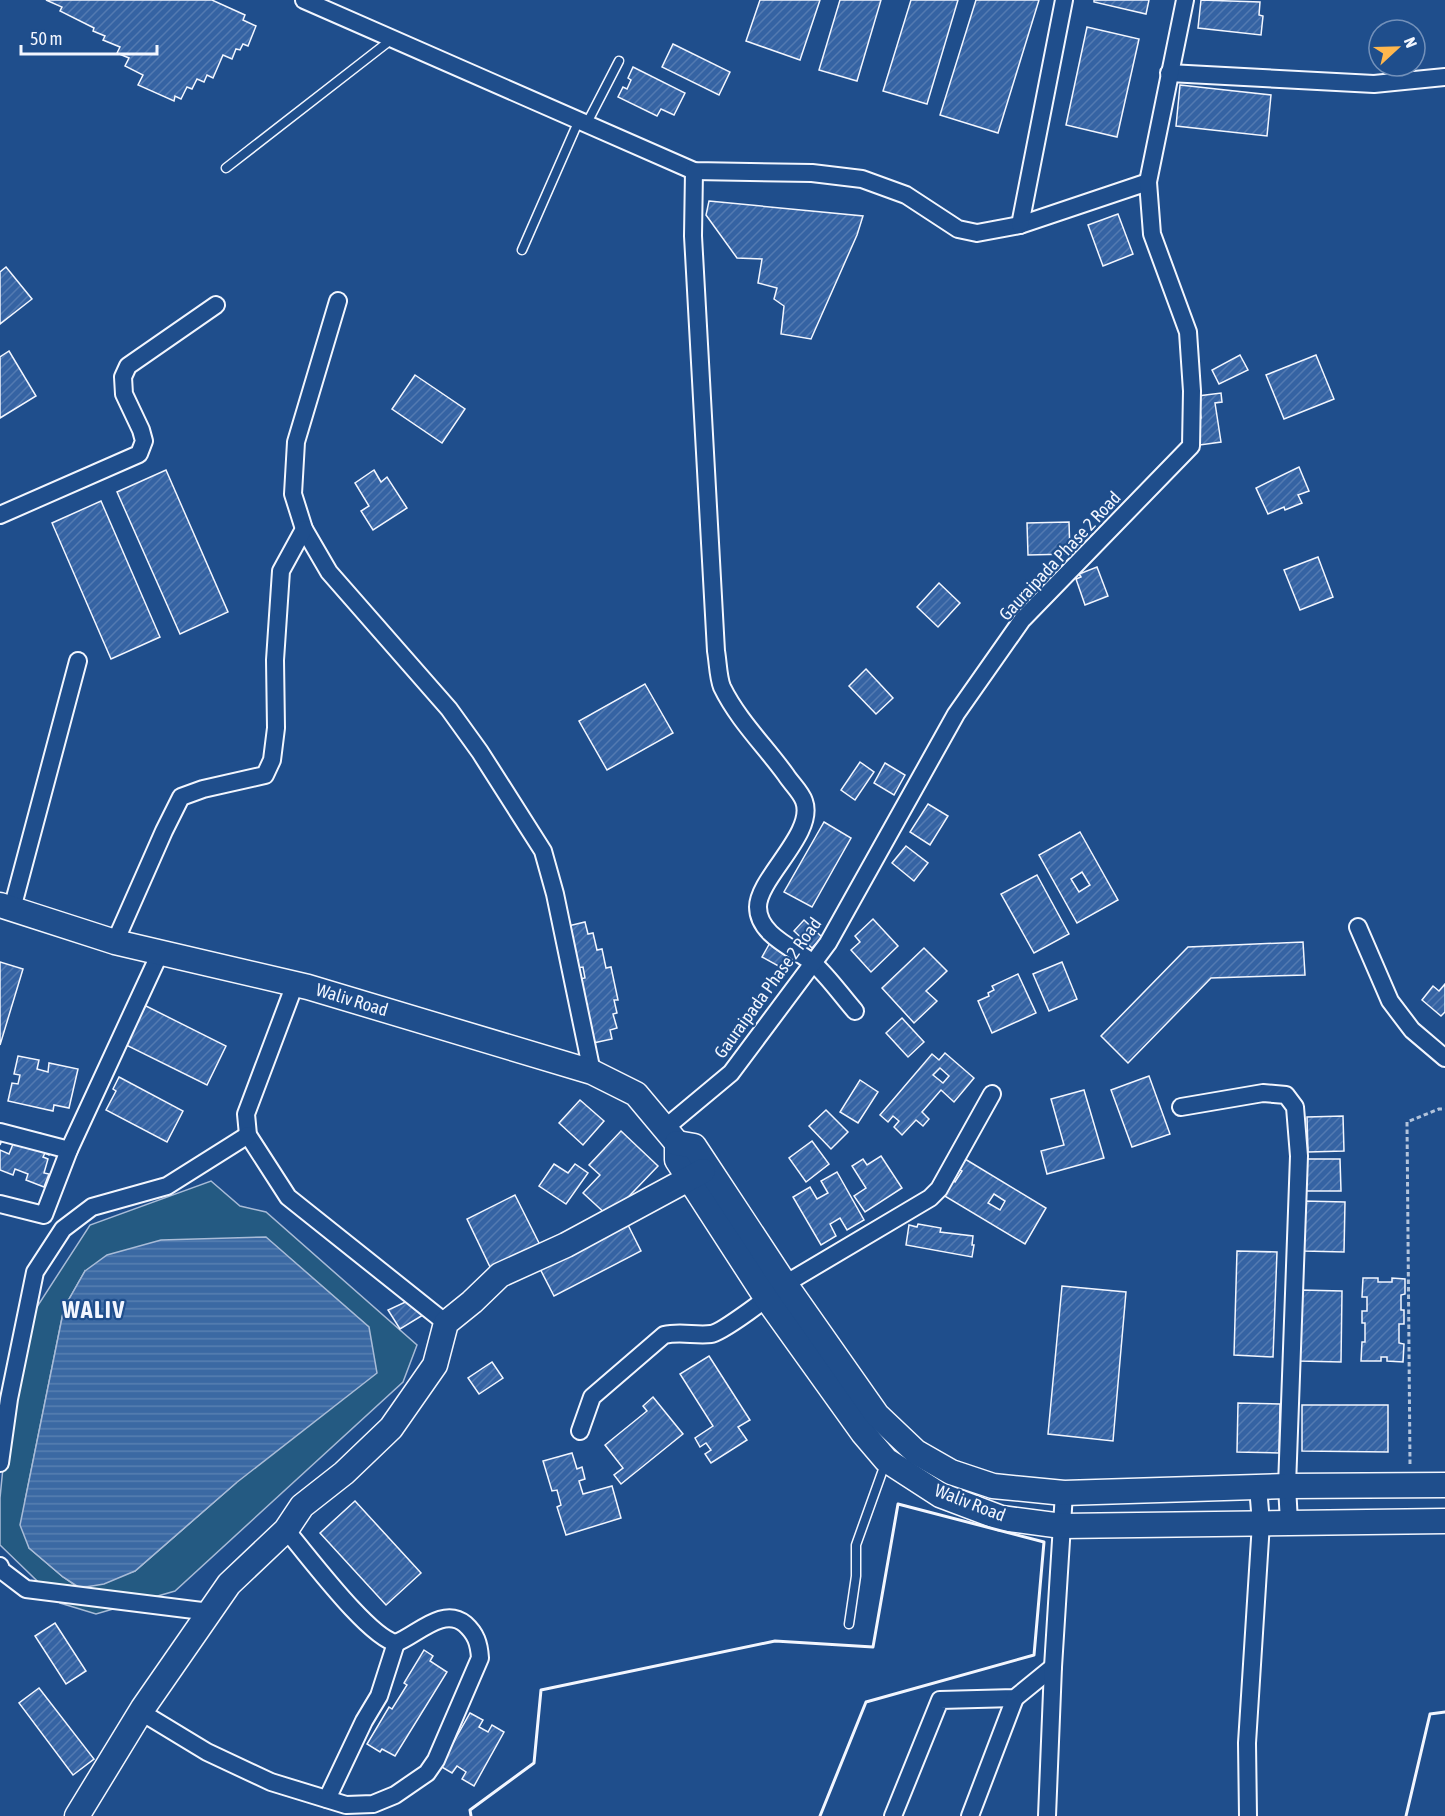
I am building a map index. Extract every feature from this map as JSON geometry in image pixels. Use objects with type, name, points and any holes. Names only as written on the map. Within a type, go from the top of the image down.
[{"type":"main road","name":"Waliv Road","points":[[6,907],[116,942],[295,984],[592,1072],[636,1094],[671,1136],[677,1160],[700,1173],[863,1433],[886,1460],[940,1495],[1001,1518],[1062,1526],[1445,1521]]},
{"type":"main road","points":[[76,1816],[141,1712],[229,1584],[286,1530],[302,1506],[344,1473],[391,1428],[435,1365],[446,1323],[500,1275],[566,1245],[700,1173]]},
{"type":"main road","name":"Waliv Road","points":[[776,1292],[877,1415],[916,1452],[951,1472],[993,1486],[1064,1493],[1287,1486],[1445,1485]]},
{"type":"street","points":[[304,0],[694,171],[812,173],[862,179],[906,195],[958,229],[977,233],[1020,225],[1148,182]]},
{"type":"street","points":[[1020,225],[1064,0]]},
{"type":"street","name":"Gauraipada Phase 2 Road","points":[[671,1136],[731,1073],[814,964],[956,714],[1022,620],[1191,446],[1192,390],[1188,332],[1152,234],[1148,182],[1185,0]]},
{"type":"street","points":[[1169,73],[1374,84],[1445,77]]},
{"type":"street","points":[[694,171],[693,236],[716,651],[721,685],[737,712],[804,801],[806,814],[801,830],[762,892],[758,905],[760,920],[768,930],[814,964],[855,1011]]},
{"type":"street","points":[[338,301],[296,442],[293,494],[304,529],[329,572],[449,709],[480,752],[543,851],[555,894],[592,1072]]},
{"type":"street","points":[[0,515],[139,454],[144,441],[124,394],[123,376],[128,366],[216,305]]},
{"type":"street","points":[[116,942],[164,831],[182,797],[203,789],[265,775],[272,760],[276,728],[275,660],[281,571],[304,529]]},
{"type":"street","points":[[6,907],[78,661]]},
{"type":"street","points":[[1358,927],[1390,1001],[1412,1030],[1445,1058]]},
{"type":"street","points":[[0,1204],[44,1215],[69,1150],[160,953]]},
{"type":"street","points":[[295,984],[246,1114],[248,1135],[288,1197],[446,1323]]},
{"type":"street","points":[[1181,1107],[1263,1093],[1286,1095],[1295,1107],[1299,1156],[1287,1486],[1289,1522]]},
{"type":"street","points":[[580,1431],[592,1397],[664,1335],[678,1332],[713,1334],[776,1292],[930,1198],[939,1189],[992,1094]]},
{"type":"street","points":[[0,1132],[69,1150]]},
{"type":"street","points":[[0,1463],[9,1399],[35,1272],[63,1228],[92,1207],[167,1186],[248,1135]]},
{"type":"street","points":[[1248,1816],[1247,1743],[1261,1523],[1258,1487]]},
{"type":"street","points":[[1047,1816],[1053,1667],[1064,1493]]},
{"type":"street","points":[[141,1712],[207,1752],[271,1782],[346,1805],[373,1804],[395,1795],[428,1773],[436,1760],[480,1658],[479,1642],[472,1630],[459,1620],[449,1618],[436,1621],[396,1643],[387,1641],[366,1624],[286,1530]]},
{"type":"street","points":[[0,1566],[26,1589],[210,1612]]},
{"type":"street","points":[[327,1799],[364,1721],[379,1696],[396,1643]]},
{"type":"street","points":[[970,1816],[1015,1698],[1053,1667]]},
{"type":"street","points":[[893,1816],[940,1700],[1015,1698]]},
{"type":"lane","points":[[226,168],[392,38]]},
{"type":"lane","points":[[522,250],[583,121],[619,61]]},
{"type":"lane","points":[[849,1624],[856,1576],[856,1545],[886,1460]]},
{"type":"path","points":[[1411,1484],[1407,1122],[1439,1109],[1445,1109]]},
{"type":"shaded area","points":[[211,1181],[240,1206],[266,1212],[417,1345],[403,1382],[175,1591],[96,1614],[60,1603],[0,1545],[0,1498],[5,1447],[33,1313],[90,1225]],"holes":[[[85,1271],[236,1483],[135,1571],[79,1588],[29,1548],[25,1501],[64,1308]]]},
{"type":"shaded area","points":[[266,1237],[369,1327],[377,1373],[236,1483],[135,1571],[104,1584],[80,1588],[63,1577],[29,1548],[20,1525],[64,1308],[85,1271],[107,1255],[161,1240]]},
{"type":"building","points":[[46,0],[212,0],[245,15],[243,20],[256,26],[248,46],[243,44],[240,50],[236,49],[232,59],[223,55],[213,78],[207,75],[204,82],[197,79],[192,89],[187,87],[181,99],[175,96],[174,101],[138,85],[143,75],[125,66],[129,58],[117,53],[120,47],[103,40],[105,36],[93,31],[94,28],[60,11],[62,7]]},
{"type":"building","points":[[760,0],[820,0],[800,60],[746,41]]},
{"type":"building","points":[[840,0],[881,0],[857,81],[819,70]]},
{"type":"building","points":[[911,0],[958,0],[927,104],[883,91]]},
{"type":"building","points":[[976,0],[1039,0],[998,133],[940,115]]},
{"type":"building","points":[[1094,0],[1149,0],[1146,14],[1094,2]]},
{"type":"building","points":[[1201,0],[1260,2],[1259,15],[1263,16],[1261,35],[1198,28]]},
{"type":"building","points":[[1087,27],[1139,39],[1117,137],[1066,125]]},
{"type":"building","points":[[673,44],[730,72],[719,95],[662,67]]},
{"type":"building","points":[[633,67],[685,93],[674,115],[661,109],[657,116],[618,97],[623,87],[627,89],[631,80],[628,78]]},
{"type":"building","points":[[1180,85],[1271,95],[1267,136],[1176,126]]},
{"type":"building","points":[[709,201],[863,216],[857,235],[811,339],[781,334],[784,306],[774,299],[777,288],[758,283],[762,259],[737,258],[706,215]]},
{"type":"building","points":[[1118,214],[1133,254],[1103,266],[1088,225]]},
{"type":"building","points":[[6,267],[32,299],[0,324],[0,272]]},
{"type":"building","points":[[9,351],[36,396],[0,418],[0,357]]},
{"type":"building","points":[[1240,355],[1248,370],[1219,384],[1212,370]]},
{"type":"building","points":[[1316,355],[1334,399],[1284,419],[1266,375]]},
{"type":"building","points":[[415,375],[465,409],[442,443],[392,409]]},
{"type":"building","points":[[1221,393],[1222,402],[1215,403],[1221,442],[1200,445],[1198,419],[1201,418],[1198,396]]},
{"type":"building","points":[[1299,467],[1309,491],[1298,495],[1302,503],[1268,514],[1256,488]]},
{"type":"building","points":[[166,470],[228,612],[180,634],[117,492]]},
{"type":"building","points":[[374,470],[381,482],[387,477],[407,508],[373,530],[361,511],[369,506],[355,483]]},
{"type":"building","points":[[101,501],[160,637],[111,659],[52,523]]},
{"type":"building","points":[[1069,522],[1070,554],[1028,555],[1027,523]]},
{"type":"building","points":[[1318,557],[1333,597],[1300,610],[1284,570]]},
{"type":"building","points":[[1097,567],[1108,596],[1085,605],[1076,579],[1081,577],[1079,574]]},
{"type":"building","points":[[939,583],[960,603],[938,627],[917,607]]},
{"type":"building","points":[[866,669],[893,698],[876,714],[849,686]]},
{"type":"building","points":[[645,684],[673,733],[607,770],[579,721]]},
{"type":"building","points":[[860,762],[874,772],[855,800],[841,790]]},
{"type":"building","points":[[885,763],[905,775],[894,795],[874,783]]},
{"type":"building","points":[[928,804],[948,816],[930,845],[910,832]]},
{"type":"building","points":[[824,822],[851,838],[812,907],[784,892]]},
{"type":"building","points":[[1080,832],[1118,900],[1077,923],[1039,855]],"holes":[[[1082,872],[1090,885],[1079,892],[1071,879]]]},
{"type":"building","points":[[906,846],[928,863],[914,881],[892,863]]},
{"type":"building","points":[[1037,875],[1069,934],[1034,953],[1001,894]]},
{"type":"building","points":[[873,919],[898,946],[871,972],[851,950],[860,942],[855,936]]},
{"type":"building","points":[[804,920],[822,937],[812,948],[794,931]]},
{"type":"building","points":[[585,922],[588,934],[593,933],[597,950],[602,949],[606,968],[611,967],[618,1000],[614,1000],[617,1013],[613,1014],[617,1028],[610,1030],[612,1039],[593,1043],[579,979],[585,978],[583,967],[577,968],[568,926]]},
{"type":"building","points":[[771,941],[790,952],[782,968],[762,957]]},
{"type":"building","points":[[1303,942],[1305,975],[1211,978],[1128,1063],[1101,1036],[1188,947]]},
{"type":"building","points":[[924,948],[947,971],[926,991],[937,1001],[914,1023],[882,988]]},
{"type":"building","points":[[0,962],[23,969],[0,1045]]},
{"type":"building","points":[[1062,962],[1077,999],[1049,1011],[1033,974]]},
{"type":"building","points":[[1018,974],[1036,1013],[992,1033],[978,1001],[989,996],[988,993],[994,990],[992,986]]},
{"type":"building","points":[[1445,984],[1445,1012],[1441,1016],[1422,1000],[1433,986],[1439,991]]},
{"type":"building","points":[[140,1003],[226,1046],[207,1085],[120,1042]]},
{"type":"building","points":[[902,1018],[924,1042],[908,1057],[886,1033]]},
{"type":"building","points":[[945,1053],[974,1078],[954,1102],[941,1090],[922,1112],[929,1119],[923,1126],[916,1120],[902,1135],[894,1127],[899,1121],[893,1116],[888,1122],[880,1115],[932,1054],[939,1060]],"holes":[[[940,1068],[949,1076],[943,1083],[933,1075]]]},
{"type":"building","points":[[18,1056],[39,1060],[37,1069],[48,1072],[49,1063],[78,1069],[69,1108],[54,1105],[53,1111],[8,1101],[12,1083],[18,1084],[20,1075],[14,1074]]},
{"type":"building","points":[[1149,1076],[1170,1134],[1132,1147],[1111,1090]]},
{"type":"building","points":[[119,1077],[183,1111],[167,1142],[106,1110],[116,1091],[113,1089]]},
{"type":"building","points":[[860,1080],[878,1092],[858,1123],[840,1112]]},
{"type":"building","points":[[1084,1090],[1104,1158],[1047,1174],[1041,1151],[1064,1145],[1051,1099]]},
{"type":"building","points":[[580,1100],[604,1121],[583,1145],[559,1123]]},
{"type":"building","points":[[826,1110],[848,1132],[831,1149],[809,1126]]},
{"type":"building","points":[[1343,1116],[1344,1151],[1308,1152],[1307,1117]]},
{"type":"building","points":[[621,1131],[658,1166],[609,1217],[583,1193],[600,1175],[589,1165]]},
{"type":"building","points":[[0,1132],[38,1140],[40,1133],[52,1138],[53,1147],[49,1155],[45,1153],[43,1157],[48,1159],[44,1173],[49,1174],[44,1187],[26,1180],[28,1174],[15,1169],[13,1175],[0,1170],[0,1150],[9,1154],[13,1144],[2,1140],[0,1145]]},
{"type":"building","points":[[812,1141],[829,1164],[806,1182],[789,1158]]},
{"type":"building","points":[[881,1156],[902,1188],[865,1212],[854,1196],[866,1188],[852,1166],[863,1159],[867,1165]]},
{"type":"building","points":[[965,1159],[1046,1208],[1025,1244],[943,1195],[952,1180],[955,1182],[962,1171],[958,1169]],"holes":[[[994,1194],[1005,1201],[1000,1210],[988,1203]]]},
{"type":"building","points":[[1303,1159],[1340,1159],[1341,1191],[1303,1191]]},
{"type":"building","points":[[554,1164],[568,1173],[575,1164],[588,1173],[566,1204],[539,1186]]},
{"type":"building","points":[[837,1172],[864,1220],[847,1230],[840,1218],[830,1224],[836,1236],[821,1245],[793,1197],[810,1187],[817,1199],[828,1193],[821,1181]]},
{"type":"building","points":[[515,1195],[540,1245],[491,1269],[467,1219]]},
{"type":"building","points":[[1304,1201],[1345,1202],[1344,1252],[1304,1251]]},
{"type":"building","points":[[625,1219],[641,1251],[554,1296],[537,1263]]},
{"type":"building","points":[[918,1224],[941,1228],[940,1232],[973,1236],[972,1257],[906,1245],[909,1225],[917,1227]]},
{"type":"building","points":[[1237,1251],[1277,1252],[1273,1357],[1234,1355]]},
{"type":"building","points":[[1363,1278],[1378,1278],[1378,1282],[1392,1282],[1392,1278],[1405,1279],[1405,1294],[1401,1295],[1404,1324],[1399,1324],[1399,1343],[1404,1344],[1403,1362],[1387,1361],[1387,1357],[1381,1357],[1381,1361],[1361,1361],[1362,1342],[1365,1342],[1365,1323],[1362,1323],[1362,1311],[1367,1311],[1367,1297],[1362,1297]]},
{"type":"building","points":[[1062,1286],[1126,1292],[1113,1441],[1048,1434]]},
{"type":"building","points":[[1301,1290],[1342,1291],[1341,1362],[1300,1361]]},
{"type":"building","points":[[412,1299],[423,1315],[400,1329],[388,1310]]},
{"type":"building","points":[[709,1356],[750,1420],[738,1427],[747,1440],[711,1463],[705,1454],[711,1450],[706,1443],[700,1447],[695,1438],[713,1426],[680,1374]]},
{"type":"building","points":[[492,1362],[503,1378],[479,1394],[468,1378]]},
{"type":"building","points":[[653,1397],[683,1434],[621,1484],[614,1475],[623,1468],[605,1445],[647,1411],[643,1406]]},
{"type":"building","points":[[1238,1403],[1280,1404],[1279,1453],[1237,1452]]},
{"type":"building","points":[[1302,1405],[1388,1405],[1388,1452],[1302,1451]]},
{"type":"building","points":[[572,1453],[577,1469],[582,1467],[585,1479],[579,1481],[583,1494],[612,1486],[621,1518],[566,1535],[557,1507],[561,1505],[557,1490],[552,1491],[543,1461]]},
{"type":"building","points":[[355,1501],[421,1573],[386,1605],[320,1533]]},
{"type":"building","points":[[55,1623],[86,1671],[66,1684],[35,1636]]},
{"type":"building","points":[[424,1650],[433,1656],[430,1661],[447,1672],[395,1756],[382,1749],[380,1752],[367,1744],[389,1707],[392,1709],[407,1685],[404,1683]]},
{"type":"building","points":[[39,1688],[94,1759],[73,1775],[19,1703]]},
{"type":"building","points":[[470,1713],[483,1720],[479,1727],[488,1732],[492,1725],[504,1732],[474,1786],[462,1779],[466,1772],[457,1766],[452,1773],[440,1766]]},
{"type":"wall","points":[[471,1816],[470,1810],[534,1763],[541,1690],[775,1641],[873,1647],[898,1504],[1044,1542],[1034,1655],[866,1702],[820,1816]]},
{"type":"wall","points":[[1406,1816],[1430,1714],[1445,1712]]},
{"type":"district","name":"WALIV","points":[[94,1310]]}]
